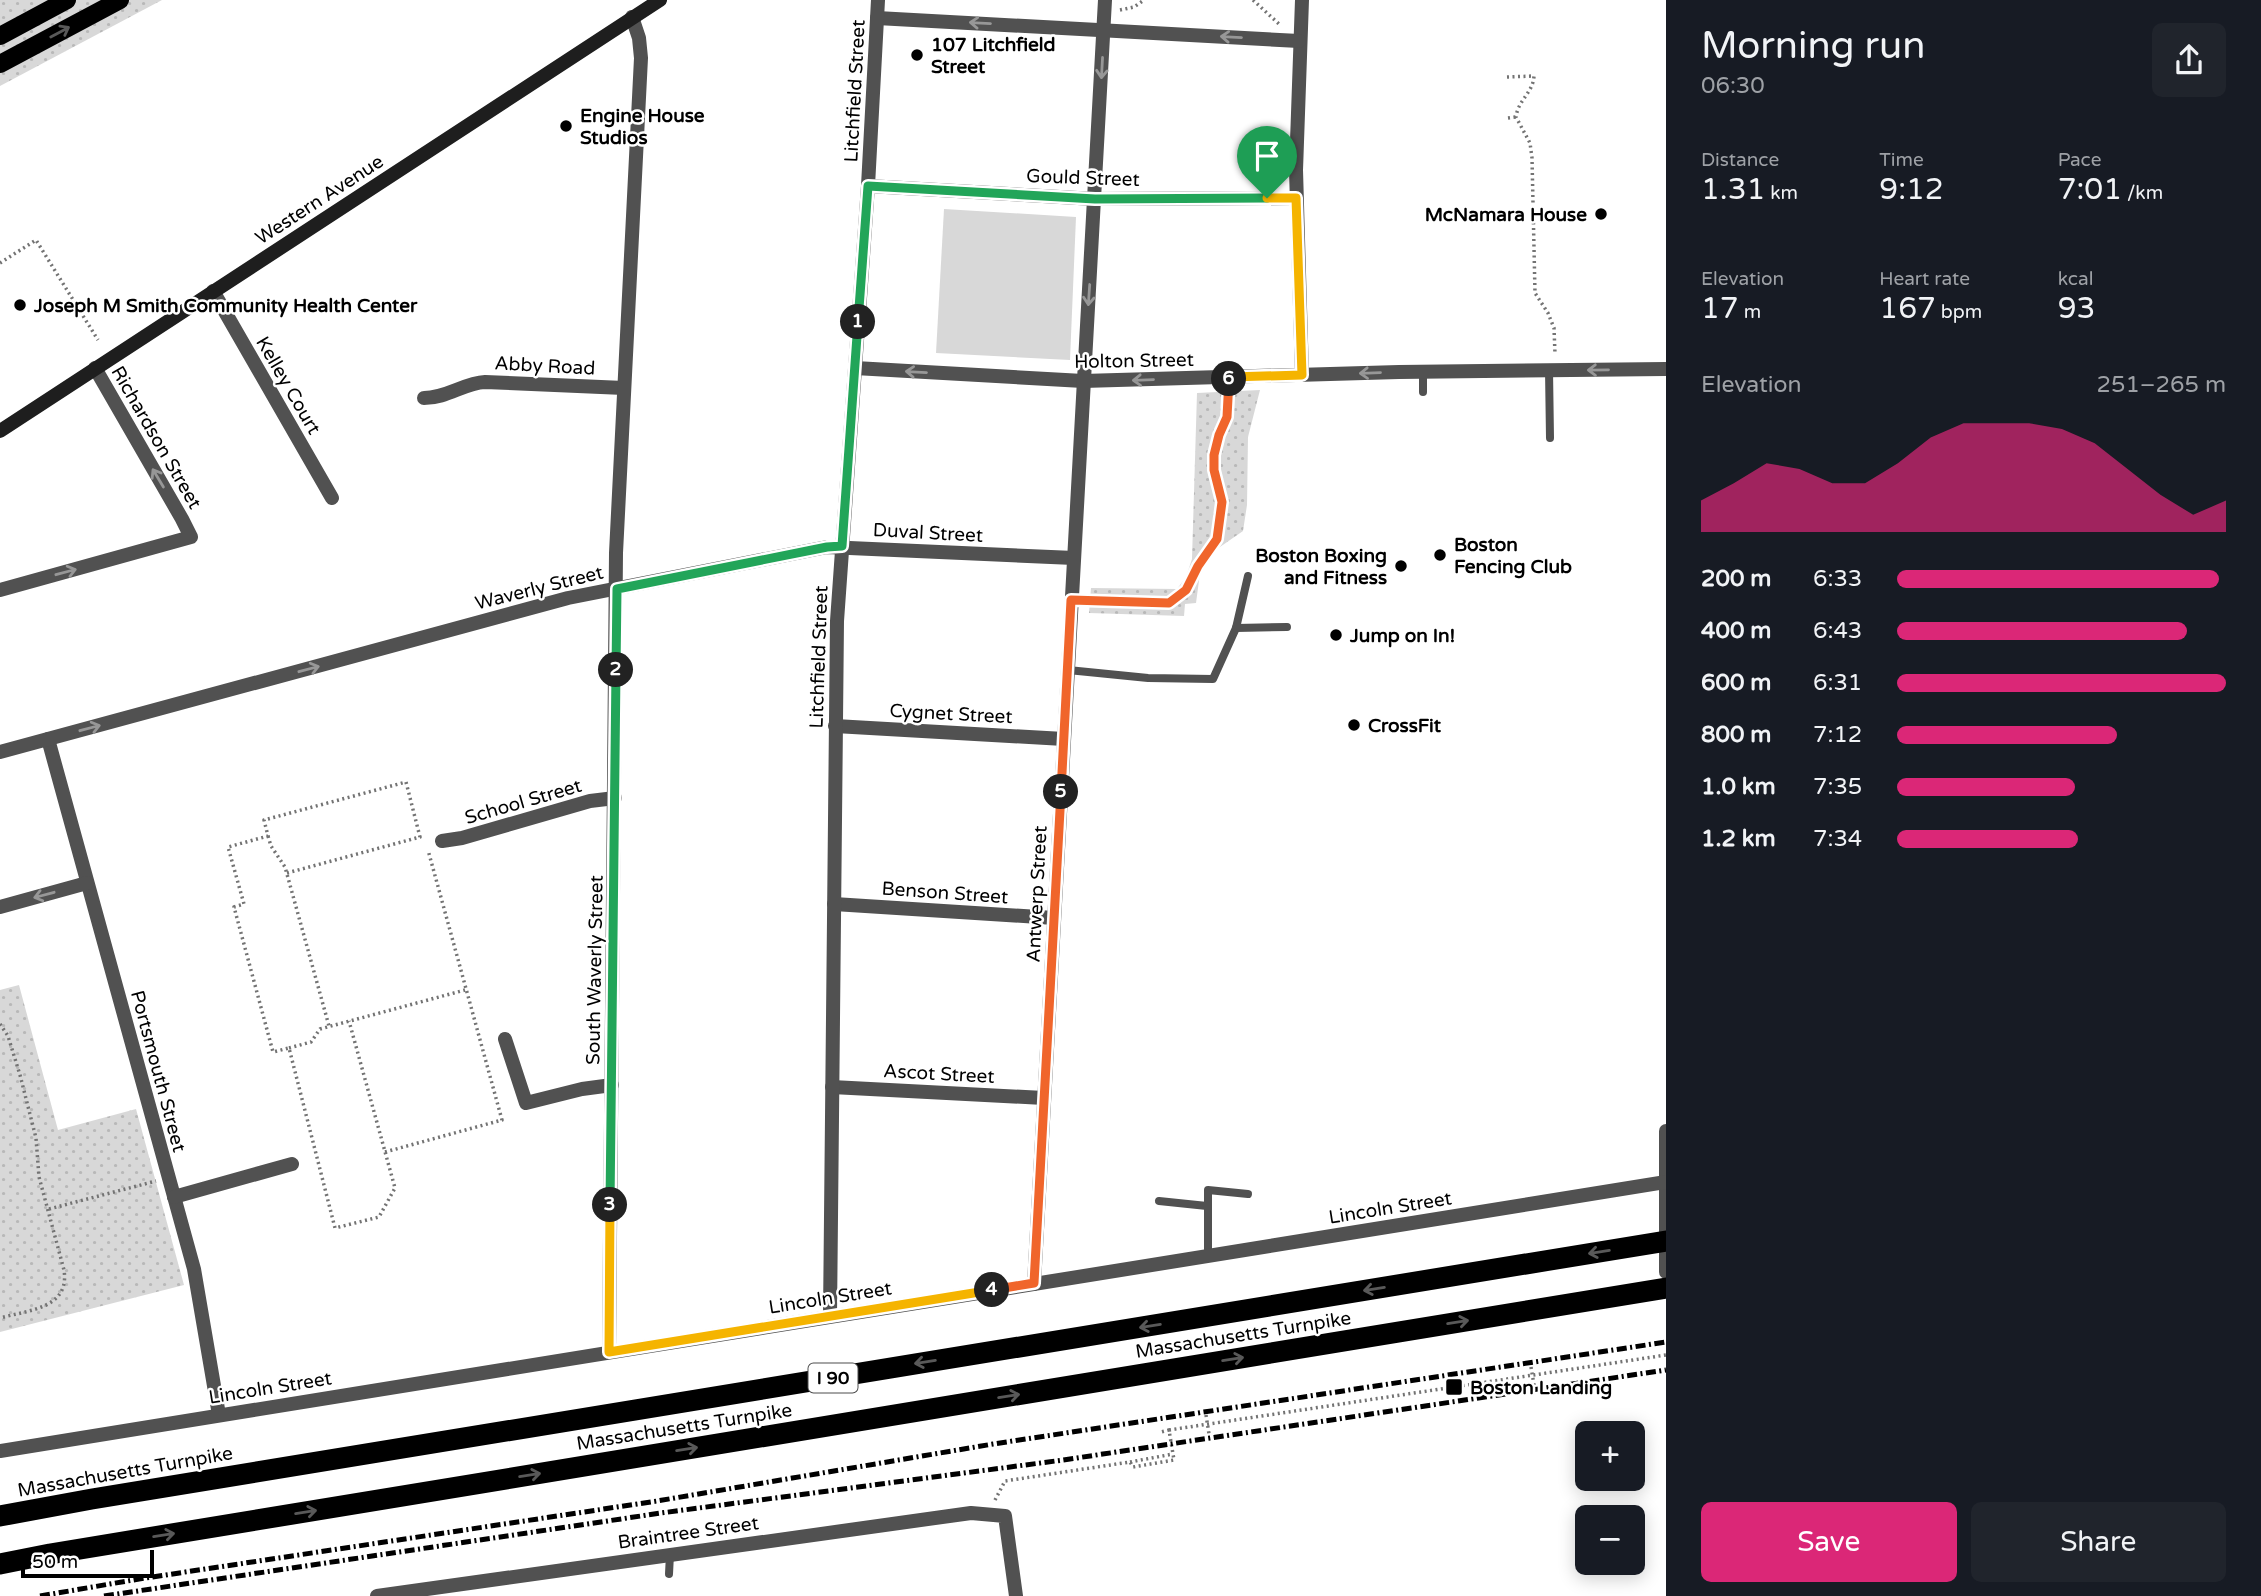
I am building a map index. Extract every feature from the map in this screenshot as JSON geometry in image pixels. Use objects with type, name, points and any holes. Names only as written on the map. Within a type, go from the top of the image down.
[{"type":"highway","name":"Massachusetts Turnpike","points":[[0,1516],[1666,1241]]},
{"type":"highway","name":"Massachusetts Turnpike","points":[[0,1564],[1666,1288]]},
{"type":"main road","points":[[0,36],[67,0]]},
{"type":"main road","points":[[0,64],[120,0]]},
{"type":"main road","name":"Western Avenue","points":[[0,430],[660,0]]},
{"type":"street","name":"Litchfield Street","points":[[830,1316],[836,621],[868,186],[878,0]]},
{"type":"street","name":"Antwerp Street","points":[[1034,1283],[1105,0]]},
{"type":"street","points":[[1302,0],[1296,198],[1302,375]]},
{"type":"street","name":"Waverly Street","points":[[0,752],[554,602],[617,589],[616,553],[641,58],[639,38],[632,17]]},
{"type":"street","points":[[877,18],[1299,41]]},
{"type":"street","name":"Gould Street","points":[[868,186],[1095,199],[1296,198]]},
{"type":"street","name":"Kelley Court","points":[[213,291],[332,498]]},
{"type":"street","name":"Richardson Street","points":[[0,590],[191,537],[95,368]]},
{"type":"street","name":"Holton Street","points":[[855,368],[1083,381],[1666,369]]},
{"type":"street","name":"Abby Road","points":[[424,397],[444,395],[473,383],[485,382],[624,388]]},
{"type":"street","name":"Duval Street","points":[[617,589],[827,547],[1074,558]]},
{"type":"street","name":"South Waverly Street","points":[[609,1352],[617,589]]},
{"type":"street","name":"Cygnet Street","points":[[835,726],[1064,739]]},
{"type":"street","name":"Portsmouth Street","points":[[48,739],[197,1280],[219,1415]]},
{"type":"street","name":"School Street","points":[[442,841],[462,838],[590,801],[615,798]]},
{"type":"street","points":[[0,906],[87,883]]},
{"type":"street","name":"Benson Street","points":[[834,904],[1054,918]]},
{"type":"street","points":[[505,1039],[526,1103],[582,1089],[612,1085]]},
{"type":"street","name":"Ascot Street","points":[[832,1087],[1044,1098]]},
{"type":"street","points":[[1666,1131],[1666,1272]]},
{"type":"street","points":[[174,1197],[292,1164]]},
{"type":"street","name":"Lincoln Street","points":[[0,1451],[1666,1182]]},
{"type":"street","name":"Braintree Street","points":[[377,1596],[960,1513],[1005,1516],[1016,1596]]},
{"type":"lane","points":[[1549,370],[1550,438]]},
{"type":"lane","points":[[1423,372],[1423,392]]},
{"type":"lane","points":[[1068,670],[1148,678],[1213,679],[1236,628],[1248,576]]},
{"type":"lane","points":[[1236,628],[1287,627]]},
{"type":"lane","points":[[1208,1255],[1208,1190],[1248,1194]]},
{"type":"lane","points":[[1159,1201],[1208,1206]]},
{"type":"lane","points":[[669,1574],[670,1554]]},
{"type":"path","points":[[1118,10],[1134,7],[1144,0]]},
{"type":"path","points":[[1253,0],[1279,24]]},
{"type":"path","points":[[1507,77],[1534,76],[1533,86],[1523,98],[1516,117],[1530,142],[1532,158],[1535,293],[1554,328],[1555,354]]},
{"type":"path","points":[[1508,118],[1516,117]]},
{"type":"path","points":[[0,263],[36,240],[98,340]]},
{"type":"path","points":[[1071,600],[1169,603],[1186,590],[1198,566],[1217,539],[1222,502],[1214,470],[1214,455],[1227,417],[1230,377]]},
{"type":"path","points":[[287,873],[420,836],[406,782],[264,820],[271,846],[287,873],[329,1026]]},
{"type":"path","points":[[268,836],[228,847],[244,904],[234,907],[273,1052],[311,1042],[320,1029],[329,1026],[465,989]]},
{"type":"path","points":[[385,1152],[502,1121],[428,850]]},
{"type":"path","points":[[289,1048],[335,1228],[379,1217],[396,1188],[349,1021]]},
{"type":"path","points":[[0,1024],[10,1041],[20,1075],[37,1143],[38,1172],[64,1270],[64,1288],[52,1303],[0,1318]]},
{"type":"path","points":[[49,1209],[158,1180]]},
{"type":"path","points":[[1161,1432],[1666,1355]]},
{"type":"path","points":[[1638,1359],[1655,1359]]},
{"type":"path","points":[[1531,1367],[1534,1385]]},
{"type":"path","points":[[1206,1415],[1209,1434]]},
{"type":"path","points":[[1130,1462],[1133,1467],[1174,1460],[1169,1430]]},
{"type":"path","points":[[995,1500],[1005,1481],[1173,1454]]},
{"type":"shaded area","points":[[0,0],[162,0],[0,86]]},
{"type":"shaded area","points":[[944,209],[1076,217],[1070,360],[936,353]]},
{"type":"shaded area","points":[[1260,390],[1248,437],[1247,505],[1243,531],[1217,549],[1200,573],[1196,603],[1185,604],[1184,616],[1089,613],[1091,588],[1177,589],[1186,577],[1192,559],[1197,393]]},
{"type":"shaded area","points":[[19,985],[58,1130],[136,1109],[184,1285],[0,1332],[0,990]]},
{"type":"railway","points":[[40,1596],[657,1501],[993,1444],[1666,1342]]},
{"type":"railway","points":[[104,1596],[661,1513],[1063,1460],[1666,1370]]},
{"type":"place","name":"107 Litchfield Street","points":[[917,55]]},
{"type":"place","name":"Engine House Studios","points":[[566,126]]},
{"type":"place","name":"McNamara House","points":[[1601,214]]},
{"type":"place","name":"Joseph M Smith Community Health Center","points":[[20,305]]},
{"type":"place","name":"Boston Fencing Club","points":[[1440,555]]},
{"type":"place","name":"Boston Boxing and Fitness","points":[[1401,566]]},
{"type":"place","name":"Jump on In!","points":[[1336,635]]},
{"type":"place","name":"CrossFit","points":[[1354,725]]},
{"type":"place","name":"Boston Landing","points":[[1454,1387]]},
{"type":"route","points":[[868,186],[1095,199],[1267,198],[1296,198],[1302,375],[1230,377],[1230,403],[1214,455],[1214,470],[1222,502],[1217,539],[1198,566],[1186,590],[1169,603],[1071,600],[1034,1283],[609,1352],[617,589],[842,546],[868,186]]}]
